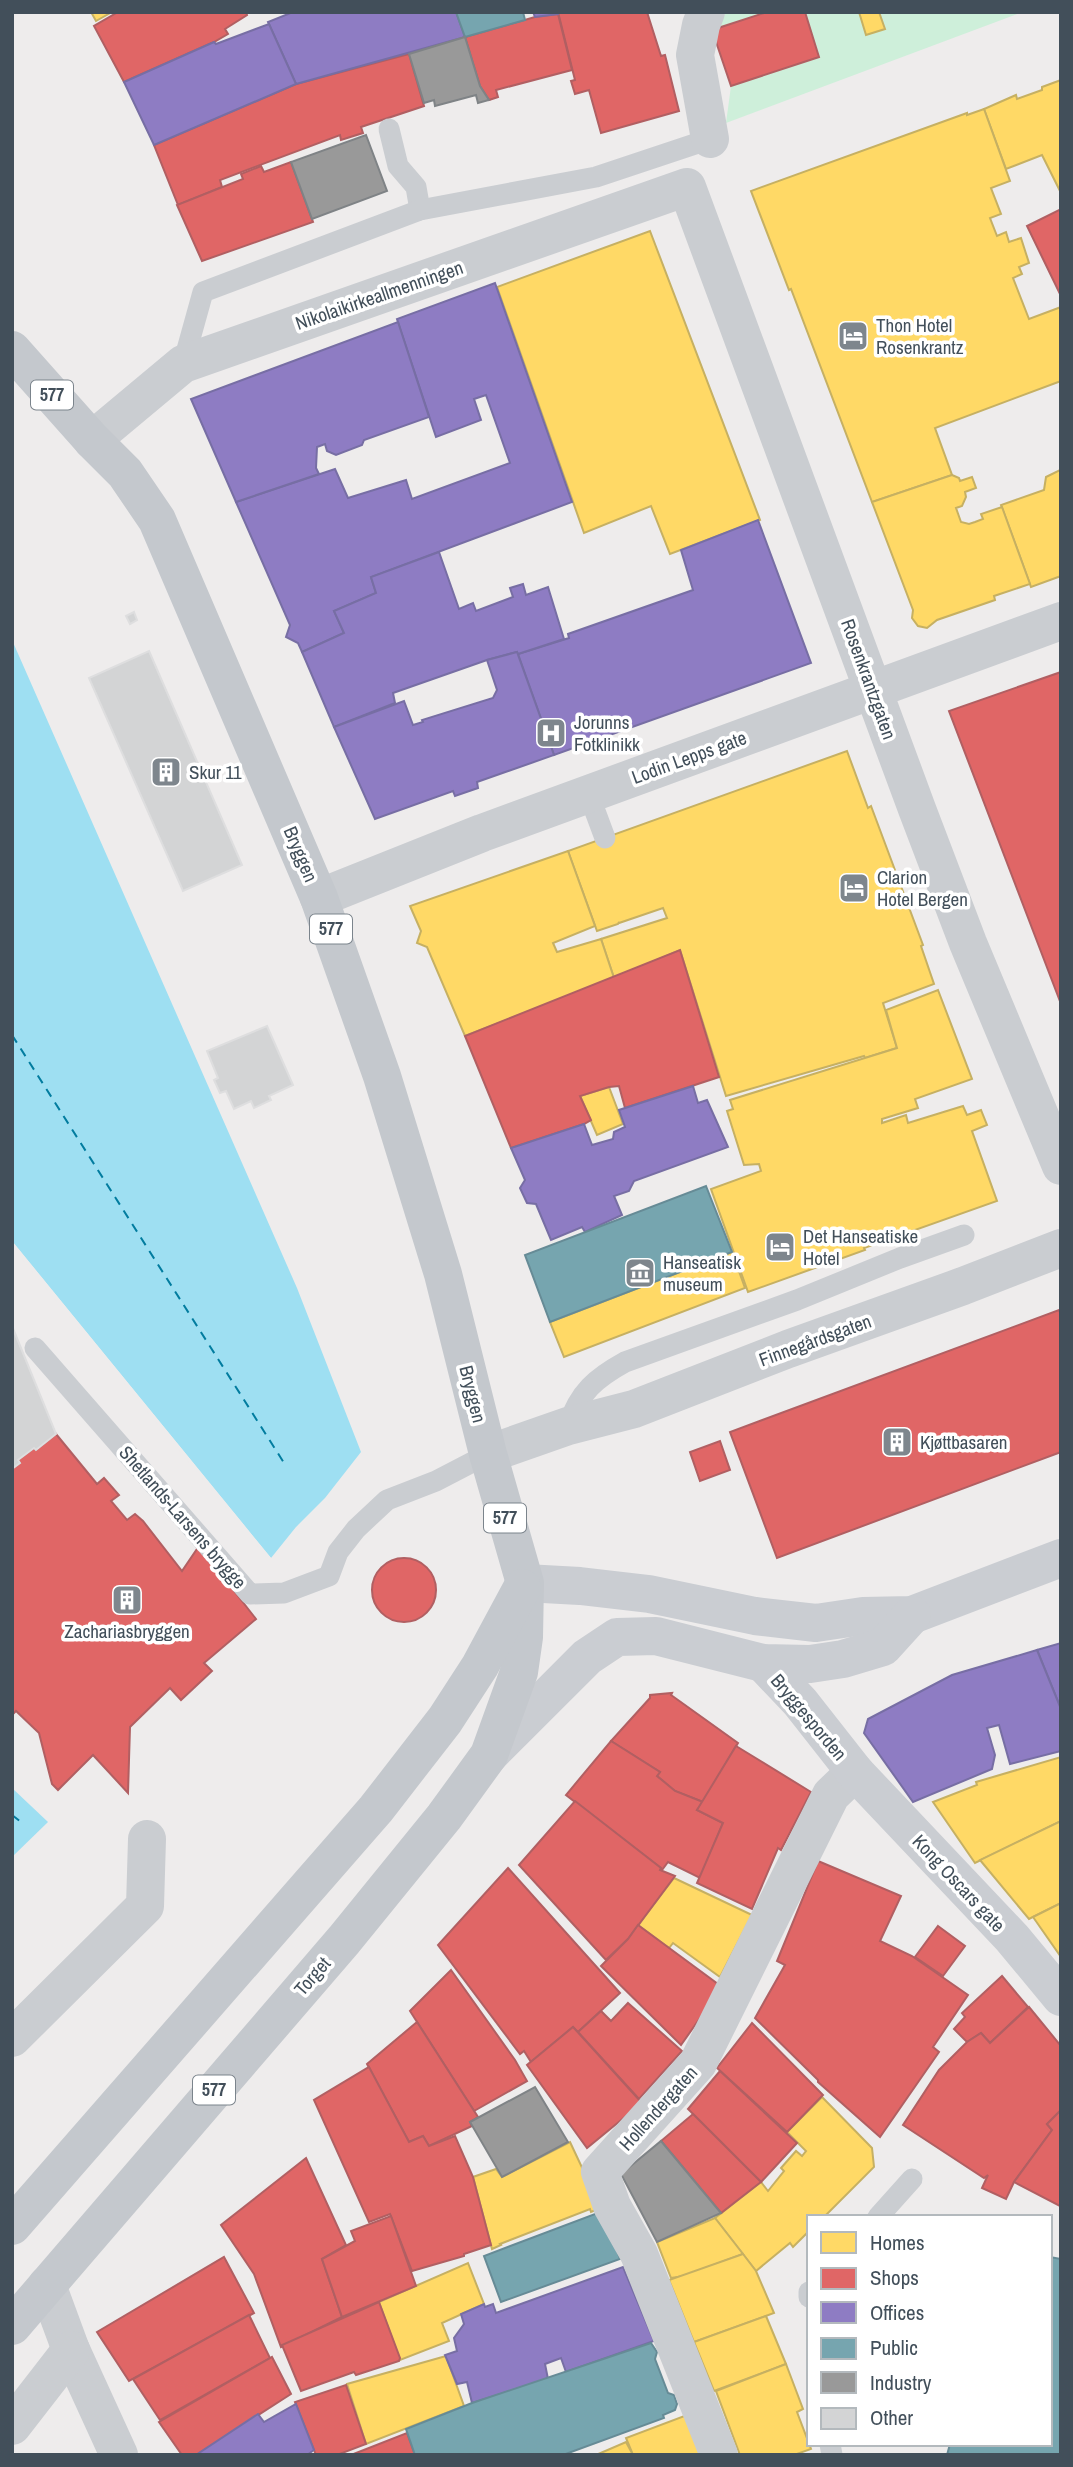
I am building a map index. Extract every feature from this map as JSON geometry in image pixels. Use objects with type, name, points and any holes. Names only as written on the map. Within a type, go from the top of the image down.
[{"type":"main road","name":"Bryggen","points":[[12,350],[125,473],[158,520],[319,898],[382,1076],[443,1274],[488,1454]]},
{"type":"main road","name":"Torget","points":[[12,2326],[382,1895],[489,1755],[519,1671],[524,1637],[525,1583],[488,1454]]},
{"type":"main road","points":[[12,2227],[376,1809],[445,1720],[480,1666],[525,1583],[649,1594],[781,1620],[816,1623],[863,1616],[912,1615],[1061,1558]]},
{"type":"main road","points":[[489,1755],[587,1657],[617,1637],[656,1636],[763,1664],[810,1664],[843,1659],[883,1647],[912,1615]]},
{"type":"main road","name":"Bryggesporden","points":[[763,1664],[800,1702],[855,1772]]},
{"type":"main road","name":"Kong Oscars gate","points":[[855,1772],[1012,1938],[1061,1997]]},
{"type":"street","points":[[706,12],[695,55],[710,139]]},
{"type":"street","name":"Nikolaikirkeallmenningen","points":[[92,440],[183,364],[687,187]]},
{"type":"street","name":"Rosenkrantzgaten","points":[[687,187],[968,943],[1061,1166]]},
{"type":"street","name":"Lodin Lepps gate","points":[[319,898],[482,833],[1061,621]]},
{"type":"street","name":"Finnegårdsgaten","points":[[488,1454],[568,1426],[634,1409],[1061,1248]]},
{"type":"street","name":"Hollendergaten","points":[[719,2455],[639,2254],[612,2206],[600,2172],[698,2063],[831,1795],[855,1772]]},
{"type":"street","points":[[12,2038],[145,1906],[146,1839]]},
{"type":"street","points":[[47,2285],[71,2350],[119,2455]]},
{"type":"street","points":[[12,2426],[71,2350]]},
{"type":"lane","points":[[389,129],[398,166],[416,187],[420,210]]},
{"type":"lane","points":[[183,364],[203,292],[420,210],[596,177],[710,139]]},
{"type":"lane","points":[[589,794],[605,838]]},
{"type":"lane","points":[[568,1426],[588,1387],[600,1376],[625,1362],[797,1300],[964,1235]]},
{"type":"lane","name":"Shetlands-Larsens brygge","points":[[35,1348],[250,1594],[284,1593],[329,1576],[338,1552],[355,1529],[387,1500],[436,1481],[488,1454]]},
{"type":"lane","points":[[880,2215],[912,2179]]},
{"type":"green space","points":[[727,12],[767,12],[712,30]]},
{"type":"green space","points":[[805,12],[1023,12],[726,123],[731,86],[819,57]]},
{"type":"water","points":[[12,640],[297,1288],[361,1452],[325,1498],[296,1527],[271,1558],[12,1241]]},
{"type":"water","points":[[12,1788],[48,1822],[12,1857]]},
{"type":"pier","points":[[12,1241],[271,1558],[269,1560],[12,1247]]},
{"type":"building: Homes","points":[[91,12],[112,12],[96,21]]},
{"type":"building: Homes","points":[[859,12],[879,12],[885,29],[866,35]]},
{"type":"building: Homes","points":[[1061,80],[1061,193],[1042,155],[1006,169],[984,109],[1016,95],[1017,99],[1042,90],[1042,87]]},
{"type":"building: Homes","points":[[984,109],[1010,181],[991,188],[1001,214],[990,218],[997,236],[1006,232],[1009,242],[1021,238],[1029,263],[1019,267],[1022,274],[1013,278],[1029,319],[1061,307],[1061,381],[935,428],[952,475],[872,502],[751,191]]},
{"type":"building: Homes","points":[[650,231],[760,520],[670,554],[651,506],[584,533],[497,287]]},
{"type":"building: Homes","points":[[1060,470],[1061,576],[1031,587],[1001,505],[1044,490],[1046,477]]},
{"type":"building: Homes","points":[[952,475],[960,481],[972,477],[976,488],[965,492],[962,506],[956,508],[961,522],[975,522],[983,519],[981,514],[1002,507],[1030,584],[994,596],[995,600],[937,620],[927,628],[918,626],[912,618],[913,610],[872,502]]},
{"type":"building: Homes","points":[[847,751],[868,808],[871,806],[923,945],[921,946],[934,984],[883,1003],[897,1048],[726,1096],[680,950],[614,978],[601,939],[667,918],[663,908],[597,931],[568,851]]},
{"type":"building: Homes","points":[[568,851],[595,926],[553,943],[557,952],[601,939],[614,978],[465,1036],[427,947],[417,943],[421,931],[410,906]]},
{"type":"building: Homes","points":[[938,990],[972,1079],[915,1099],[918,1108],[882,1119],[882,1123],[906,1115],[908,1123],[963,1106],[967,1115],[981,1110],[987,1125],[972,1131],[997,1201],[748,1292],[711,1189],[761,1171],[759,1164],[744,1165],[727,1111],[733,1109],[730,1100],[897,1048],[886,1010]]},
{"type":"building: Homes","points":[[609,1087],[623,1124],[597,1135],[580,1096]]},
{"type":"building: Homes","points":[[732,1252],[745,1288],[564,1357],[550,1322]]},
{"type":"building: Homes","points":[[1061,1757],[1061,1821],[975,1863],[933,1802],[977,1785],[976,1782]]},
{"type":"building: Homes","points":[[1061,1821],[1061,1903],[1029,1919],[980,1860]]},
{"type":"building: Homes","points":[[674,1878],[752,1915],[720,1977],[673,1943],[669,1948],[638,1925]]},
{"type":"building: Homes","points":[[1061,1903],[1061,1957],[1033,1917]]},
{"type":"building: Homes","points":[[822,2097],[872,2148],[874,2167],[826,2215],[807,2215],[807,2233],[793,2247],[790,2243],[756,2271],[715,2218],[761,2182],[768,2191],[784,2171],[781,2168],[796,2151],[802,2156],[806,2151],[787,2132]]},
{"type":"building: Homes","points":[[570,2142],[601,2208],[591,2212],[590,2209],[492,2249],[473,2177],[496,2169],[502,2177]]},
{"type":"building: Homes","points":[[715,2218],[743,2254],[684,2276],[671,2278],[657,2242]]},
{"type":"building: Homes","points":[[743,2254],[756,2271],[774,2313],[694,2342],[669,2280]]},
{"type":"building: Homes","points":[[468,2263],[484,2304],[442,2323],[449,2341],[400,2360],[379,2302]]},
{"type":"building: Homes","points":[[766,2316],[786,2364],[714,2391],[694,2342]]},
{"type":"building: Homes","points":[[446,2356],[464,2406],[366,2444],[347,2384]]},
{"type":"building: Homes","points":[[786,2364],[803,2409],[797,2412],[807,2438],[807,2446],[811,2449],[794,2455],[740,2455],[716,2391]]},
{"type":"building: Homes","points":[[687,2415],[701,2455],[633,2455],[626,2438]]},
{"type":"building: Homes","points":[[626,2442],[633,2455],[596,2455]]},
{"type":"building: Shops","points":[[118,12],[246,12],[247,15],[225,29],[228,34],[214,42],[124,82],[94,26]]},
{"type":"building: Shops","points":[[558,12],[647,12],[661,56],[665,55],[679,111],[601,133],[589,90],[575,94],[571,81],[575,80]]},
{"type":"building: Shops","points":[[767,12],[805,12],[819,57],[731,86],[712,30]]},
{"type":"building: Shops","points":[[558,14],[572,70],[496,90],[498,97],[489,100],[480,86],[465,37],[535,17]]},
{"type":"building: Shops","points":[[409,54],[424,106],[361,127],[363,133],[341,140],[340,135],[220,180],[222,187],[178,205],[154,145],[296,84]]},
{"type":"building: Shops","points":[[291,162],[313,222],[202,261],[177,205],[243,179],[241,174],[261,166],[264,172]]},
{"type":"building: Shops","points":[[1061,209],[1061,296],[1027,226]]},
{"type":"building: Shops","points":[[1061,672],[1061,1004],[949,711]]},
{"type":"building: Shops","points":[[680,950],[719,1077],[625,1108],[619,1086],[580,1096],[591,1120],[511,1148],[465,1036]]},
{"type":"building: Shops","name":"Kjøttbasaren","points":[[1059,1310],[1061,1452],[777,1558],[730,1432]]},
{"type":"building: Shops","name":"Zachariasbryggen","points":[[56,1434],[97,1484],[104,1478],[119,1495],[111,1501],[127,1520],[135,1514],[143,1521],[182,1571],[199,1546],[256,1619],[204,1663],[212,1671],[181,1700],[170,1688],[130,1727],[128,1793],[93,1755],[58,1790],[52,1784],[39,1733],[16,1711],[12,1715],[12,1469],[20,1463],[18,1460]]},
{"type":"building: Shops","points":[[720,1441],[730,1470],[700,1481],[690,1452]]},
{"type":"building: Shops","points":[[398,1558],[410,1558],[427,1567],[434,1578],[434,1602],[427,1613],[410,1622],[398,1622],[386,1617],[377,1608],[372,1596],[372,1584],[377,1572],[386,1563]]},
{"type":"building: Shops","points":[[672,1693],[671,1695],[738,1743],[703,1802],[675,1791],[657,1776],[660,1772],[611,1741],[650,1695]]},
{"type":"building: Shops","points":[[611,1741],[660,1772],[657,1776],[675,1791],[703,1802],[697,1810],[723,1823],[700,1878],[668,1862],[660,1870],[661,1868],[566,1795]]},
{"type":"building: Shops","points":[[736,1746],[811,1792],[781,1850],[778,1848],[752,1909],[697,1883],[723,1823],[697,1810]]},
{"type":"building: Shops","points":[[575,1801],[661,1868],[660,1870],[675,1876],[628,1939],[606,1960],[519,1865]]},
{"type":"building: Shops","points":[[818,1861],[901,1896],[880,1941],[912,1956],[968,1995],[933,2047],[939,2052],[880,2137],[818,2082],[755,2018],[785,1965],[777,1961]]},
{"type":"building: Shops","points":[[508,1868],[620,1993],[578,2032],[573,2027],[531,2062],[524,2051],[520,2054],[438,1945]]},
{"type":"building: Shops","points":[[638,1925],[722,1987],[681,2045],[601,1966]]},
{"type":"building: Shops","points":[[938,1926],[965,1946],[943,1976],[915,1957]]},
{"type":"building: Shops","points":[[451,1970],[527,2081],[474,2111],[410,2011]]},
{"type":"building: Shops","points":[[1002,1976],[1028,2007],[990,2043],[981,2033],[967,2042],[954,2029],[965,2017],[962,2013]]},
{"type":"building: Shops","points":[[628,2003],[682,2051],[639,2099],[578,2032],[601,2011],[611,2021]]},
{"type":"building: Shops","points":[[1029,2007],[1061,2046],[1061,2110],[1047,2124],[1052,2130],[1014,2182],[1006,2199],[982,2188],[988,2175],[984,2178],[903,2125],[939,2070],[967,2042],[981,2033],[990,2043]]},
{"type":"building: Shops","points":[[417,2022],[478,2117],[470,2122],[472,2126],[429,2146],[423,2136],[409,2142],[367,2064]]},
{"type":"building: Shops","points":[[752,2023],[823,2095],[787,2132],[717,2068]]},
{"type":"building: Shops","points":[[573,2027],[642,2103],[587,2148],[527,2065]]},
{"type":"building: Shops","points":[[369,2067],[409,2142],[423,2136],[429,2146],[455,2136],[473,2177],[491,2245],[412,2271],[390,2214],[369,2222],[314,2100]]},
{"type":"building: Shops","points":[[720,2071],[797,2143],[761,2182],[688,2109]]},
{"type":"building: Shops","points":[[1061,2110],[1060,2206],[1014,2182],[1052,2130],[1047,2124]]},
{"type":"building: Shops","points":[[693,2114],[761,2182],[721,2213],[661,2141]]},
{"type":"building: Shops","points":[[306,2158],[346,2245],[322,2259],[342,2317],[281,2347],[254,2274],[221,2225]]},
{"type":"building: Shops","points":[[391,2216],[416,2286],[342,2317],[322,2259],[355,2241],[351,2231]]},
{"type":"building: Shops","points":[[224,2257],[254,2313],[129,2381],[97,2332]]},
{"type":"building: Shops","points":[[379,2302],[399,2361],[356,2375],[354,2372],[301,2391],[282,2345]]},
{"type":"building: Shops","points":[[249,2315],[270,2358],[160,2420],[133,2379]]},
{"type":"building: Shops","points":[[272,2357],[291,2394],[196,2455],[182,2455],[159,2422]]},
{"type":"building: Shops","points":[[346,2385],[366,2444],[337,2455],[316,2455],[295,2402]]},
{"type":"building: Shops","points":[[407,2433],[415,2455],[351,2455]]},
{"type":"building: Offices","points":[[293,12],[456,12],[465,37],[296,84],[268,22]]},
{"type":"building: Offices","points":[[533,12],[558,12],[558,14],[535,17]]},
{"type":"building: Offices","points":[[269,24],[296,84],[154,145],[124,82],[214,42],[216,44]]},
{"type":"building: Offices","points":[[495,283],[572,502],[371,577],[376,593],[334,611],[344,633],[302,652],[298,643],[286,637],[290,625],[236,502],[335,469],[348,498],[406,480],[412,499],[510,463],[486,395],[474,399],[481,420],[436,437],[397,319]]},
{"type":"building: Offices","points":[[398,322],[429,417],[364,440],[362,445],[336,455],[327,451],[325,444],[317,447],[316,468],[319,474],[236,502],[191,399]]},
{"type":"building: Offices","points":[[758,520],[811,663],[554,755],[518,654],[569,638],[568,634],[693,590],[681,550]]},
{"type":"building: Offices","points":[[439,552],[459,609],[473,603],[476,611],[513,597],[510,588],[523,584],[526,595],[548,587],[564,639],[518,654],[517,652],[487,660],[393,693],[395,703],[334,727],[302,652],[344,633],[334,611],[376,593],[371,577]]},
{"type":"building: Offices","points":[[517,652],[554,755],[477,782],[478,788],[455,796],[453,791],[375,819],[334,727],[404,701],[413,725],[493,698],[497,690],[487,660]]},
{"type":"building: Offices","points":[[693,1086],[698,1103],[707,1100],[728,1147],[634,1181],[629,1191],[614,1196],[622,1215],[585,1232],[582,1227],[551,1240],[536,1204],[527,1203],[520,1188],[525,1180],[511,1148],[584,1124],[592,1145],[613,1139],[614,1132],[625,1127],[619,1110]]},
{"type":"building: Offices","points":[[1061,1643],[1061,1709],[1037,1650]]},
{"type":"building: Offices","points":[[1037,1650],[1061,1709],[1061,1751],[1010,1764],[999,1725],[987,1728],[995,1755],[992,1769],[913,1802],[864,1733],[868,1719],[952,1675]]},
{"type":"building: Offices","points":[[623,2267],[654,2341],[566,2372],[561,2358],[545,2364],[548,2379],[472,2403],[467,2382],[457,2384],[445,2355],[457,2351],[454,2338],[464,2324],[461,2314],[484,2304],[485,2307],[493,2304],[496,2313]]},
{"type":"building: Offices","points":[[296,2404],[314,2450],[307,2455],[196,2455],[258,2414],[264,2422]]},
{"type":"building: Public","points":[[456,12],[523,12],[525,20],[465,37]]},
{"type":"building: Public","points":[[706,1186],[732,1252],[550,1322],[525,1255]]},
{"type":"building: Public","points":[[603,2211],[620,2259],[501,2302],[484,2256]]},
{"type":"building: Public","points":[[1052,2257],[1061,2259],[1061,2455],[947,2455],[949,2446],[1052,2446]]},
{"type":"building: Public","points":[[651,2343],[657,2352],[655,2359],[668,2393],[674,2395],[677,2404],[675,2410],[663,2415],[664,2418],[563,2455],[415,2455],[406,2429],[472,2403]]},
{"type":"building: Industry","points":[[465,37],[480,86],[489,100],[478,103],[476,95],[435,106],[434,100],[424,103],[409,54]]},
{"type":"building: Industry","points":[[366,135],[387,191],[312,219],[291,162]]},
{"type":"building: Industry","points":[[535,2087],[568,2142],[502,2177],[470,2122]]},
{"type":"building: Industry","points":[[661,2141],[721,2213],[657,2242],[621,2174]]},
{"type":"building: Other","points":[[134,612],[137,620],[130,624],[126,616]]},
{"type":"building: Other","name":"Skur 11","points":[[149,651],[242,865],[183,891],[89,678]]},
{"type":"building: Other","points":[[267,1026],[293,1085],[269,1096],[271,1100],[254,1108],[251,1101],[234,1109],[226,1091],[220,1093],[214,1080],[218,1078],[207,1051]]},
{"type":"building: Other","points":[[12,1326],[56,1434],[18,1460],[20,1463],[12,1469]]},
{"type":"ferry route","points":[[12,1035],[286,1466]]},
{"type":"ferry route","points":[[12,1815],[21,1822]]},
{"type":"place","name":"Thon Hotel Rosenkrantz","points":[[853,336]]},
{"type":"place","name":"Jorunns Fotklinikk","points":[[551,733]]},
{"type":"place","name":"Skur 11","points":[[166,772]]},
{"type":"place","name":"Clarion Hotel Bergen","points":[[854,888]]},
{"type":"place","name":"Det Hanseatiske Hotel","points":[[780,1247]]},
{"type":"place","name":"Hanseatisk museum","points":[[640,1273]]},
{"type":"place","name":"Kjøttbasaren","points":[[897,1442]]},
{"type":"place","name":"Zachariasbryggen","points":[[127,1600]]}]
